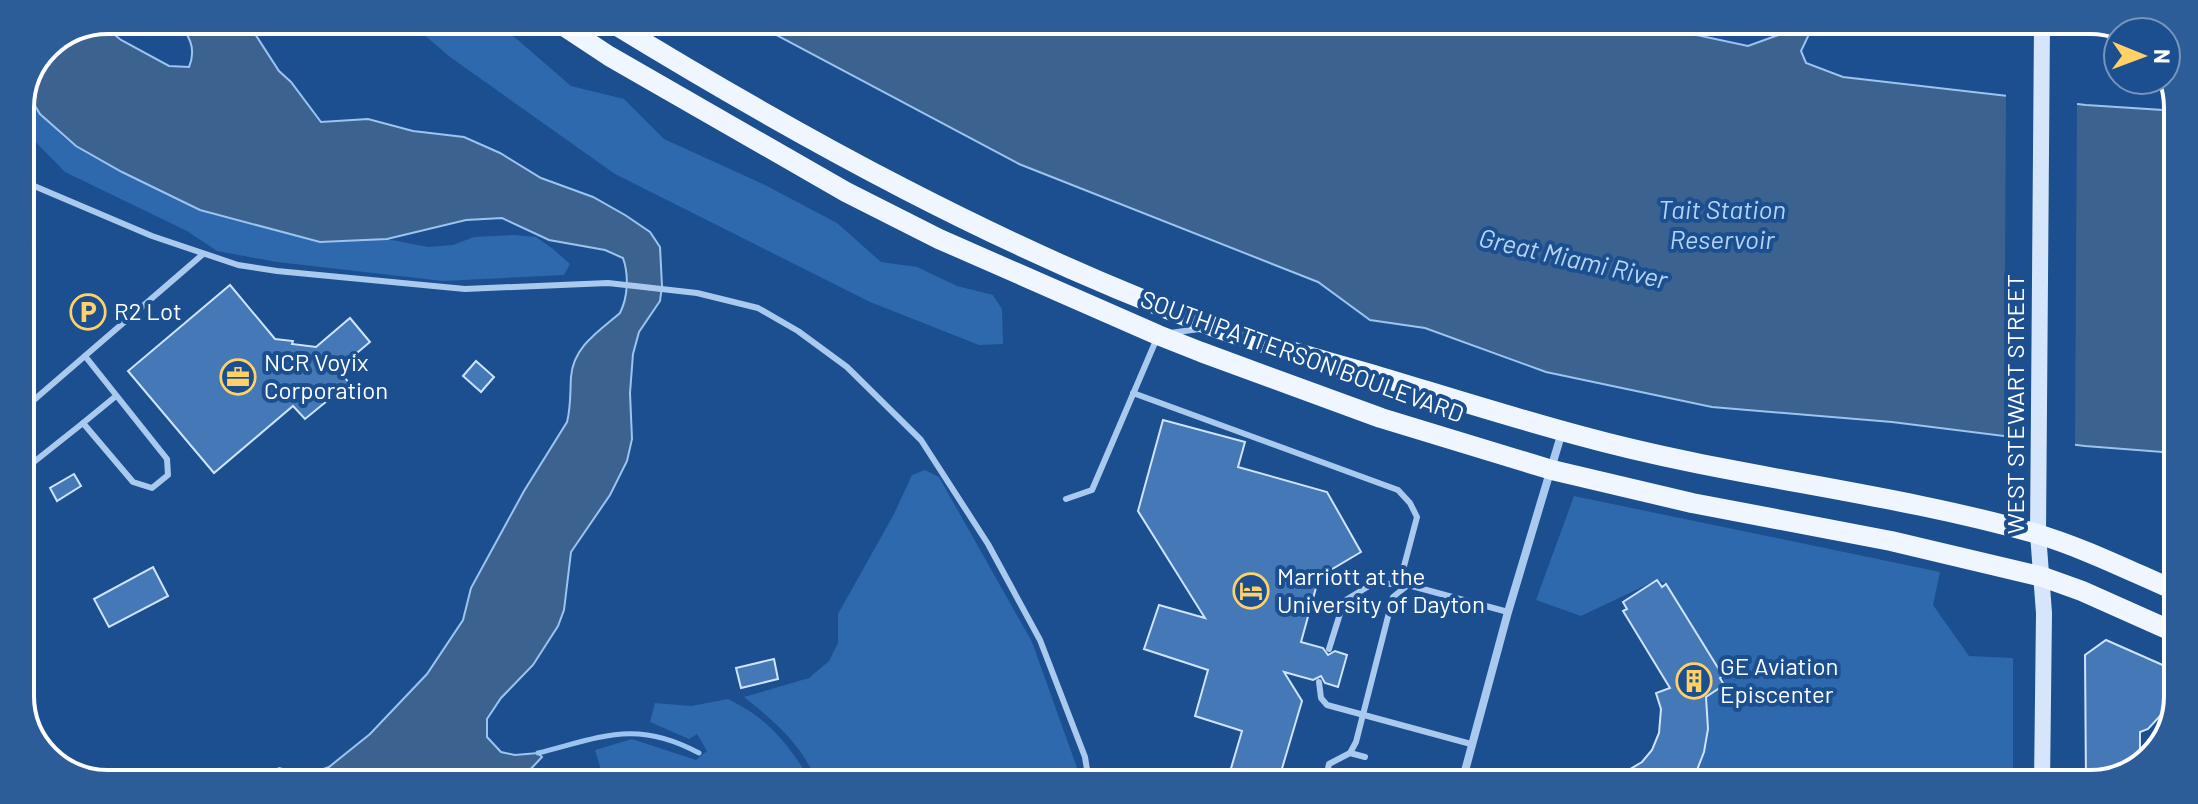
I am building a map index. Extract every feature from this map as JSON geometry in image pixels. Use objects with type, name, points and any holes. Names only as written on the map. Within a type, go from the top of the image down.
[{"type":"main road","name":"SOUTH PATTERSON BOULEVARD","points":[[576,34],[846,192],[939,239],[1158,335],[1381,418],[1552,470],[1692,503],[1891,541],[2043,577],[2164,628]]},
{"type":"main road","name":"SOUTH PATTERSON BOULEVARD","points":[[631,34],[710,82],[952,213],[1068,267],[1214,327],[1278,349],[1563,431],[1707,466],[1901,503],[2038,534],[2164,586]]},
{"type":"main road","name":"WEST STEWART STREET","points":[[2042,34],[2038,534],[2043,577],[2042,770]]},
{"type":"street","points":[[1465,770],[1508,612],[1563,431]]},
{"type":"lane","points":[[34,186],[202,255],[238,265],[453,289],[608,283],[677,291],[758,308],[798,331],[847,367],[921,440],[988,544],[1040,640],[1085,757],[1087,770]]},
{"type":"lane","points":[[34,400],[202,255]]},
{"type":"lane","points":[[1066,499],[1092,490],[1158,335],[1214,327]]},
{"type":"lane","points":[[83,423],[133,482],[152,488],[168,475],[167,459],[85,356]]},
{"type":"lane","points":[[1133,393],[1398,490],[1417,517],[1403,570],[1408,585]]},
{"type":"lane","points":[[34,462],[116,396]]},
{"type":"lane","points":[[1329,649],[1344,601],[1374,583],[1408,585],[1508,612]]},
{"type":"lane","points":[[1328,770],[1329,764],[1350,753],[1356,742],[1393,597],[1408,585]]},
{"type":"lane","points":[[1319,682],[1321,698],[1327,705],[1471,744]]},
{"type":"lane","points":[[1350,753],[1365,757]]},
{"type":"shaded area","points":[[423,34],[511,34],[571,86],[624,99],[664,139],[765,185],[837,223],[881,262],[917,267],[957,286],[993,295],[1002,309],[1003,344],[979,345],[870,302],[615,174],[450,57]]},
{"type":"shaded area","points":[[34,104],[66,139],[122,172],[200,210],[320,242],[387,239],[428,247],[453,245],[474,237],[536,237],[570,264],[564,275],[443,281],[277,262],[217,251],[187,231],[65,172],[34,140]]},
{"type":"shaded area","points":[[925,470],[939,477],[1032,642],[1077,770],[811,770],[795,745],[776,724],[744,697],[809,678],[829,661],[838,643],[838,614],[894,514],[912,475]]},
{"type":"shaded area","points":[[1574,496],[1940,572],[1933,605],[1969,656],[2013,658],[2013,770],[1695,770],[1704,752],[1708,729],[1706,697],[1724,685],[1723,676],[1666,584],[1657,580],[1581,616],[1536,600]]},
{"type":"shaded area","points":[[728,699],[763,721],[804,770],[601,770],[595,750],[632,739],[696,760],[707,751],[697,734],[689,739],[650,722],[655,703],[691,706]]},
{"type":"water","points":[[114,34],[169,66],[189,67],[192,54],[186,34],[255,34],[279,71],[321,122],[368,119],[413,131],[464,137],[500,153],[541,178],[593,197],[650,232],[660,247],[660,301],[639,332],[633,354],[630,393],[632,439],[627,461],[610,495],[571,552],[564,610],[558,626],[533,665],[501,698],[487,719],[487,737],[501,752],[515,755],[538,753],[542,757],[530,770],[321,770],[329,767],[370,734],[427,674],[463,620],[471,588],[524,491],[567,422],[571,377],[577,357],[588,340],[620,313],[627,286],[623,258],[605,250],[549,240],[502,218],[466,220],[387,239],[320,242],[200,210],[76,146],[40,114],[34,104],[35,93],[46,67],[67,46],[79,40],[93,35]]},
{"type":"water","name":"Tait Station Reservoir","points":[[775,34],[1692,34],[1748,46],[1781,34],[1809,34],[1801,51],[1806,63],[1843,77],[2086,105],[2164,110],[2164,452],[2085,446],[1892,422],[1712,407],[1546,372],[1425,328],[1370,320],[1318,282],[1019,164]]},
{"type":"pier","points":[[2006,92],[2077,100],[2075,449],[2004,440]]},
{"type":"building","name":"NCR Voyix Corporation","points":[[230,285],[275,339],[316,347],[350,318],[370,342],[338,369],[349,383],[305,419],[293,406],[214,473],[128,371]]},
{"type":"building","points":[[476,361],[494,377],[481,392],[463,376]]},
{"type":"building","name":"Marriott at the University of Dayton","points":[[1163,420],[1245,442],[1238,467],[1327,492],[1361,552],[1319,577],[1301,642],[1323,648],[1328,655],[1335,651],[1347,655],[1338,687],[1325,683],[1321,676],[1313,680],[1284,672],[1302,701],[1282,770],[1231,770],[1242,731],[1195,716],[1208,670],[1144,649],[1159,605],[1205,618],[1138,511]]},
{"type":"building","points":[[74,474],[81,486],[57,501],[50,488]]},
{"type":"building","points":[[153,567],[168,596],[109,627],[94,599]]},
{"type":"building","name":"GE Aviation Episcenter","points":[[1657,580],[1662,587],[1666,584],[1723,676],[1720,678],[1724,685],[1706,697],[1708,729],[1697,770],[1629,770],[1642,762],[1652,750],[1659,733],[1661,709],[1656,693],[1670,688],[1623,611],[1627,609],[1623,602]]},
{"type":"building","points":[[2106,640],[2164,666],[2163,711],[2148,729],[2140,732],[2140,751],[2114,766],[2090,770],[2086,770],[2085,655]]},
{"type":"building","points":[[774,659],[778,679],[741,688],[736,668]]},
{"type":"waterway","points":[[538,753],[619,734],[656,736],[699,753]]},
{"type":"place","name":"R2 Lot","points":[[88,312]]},
{"type":"place","name":"NCR Voyix Corporation","points":[[238,377]]},
{"type":"place","name":"Marriott at the University of Dayton","points":[[1251,591]]},
{"type":"place","name":"GE Aviation Episcenter","points":[[1694,681]]},
{"type":"water label","name":"Great Miami River","points":[[1573,259]]}]
